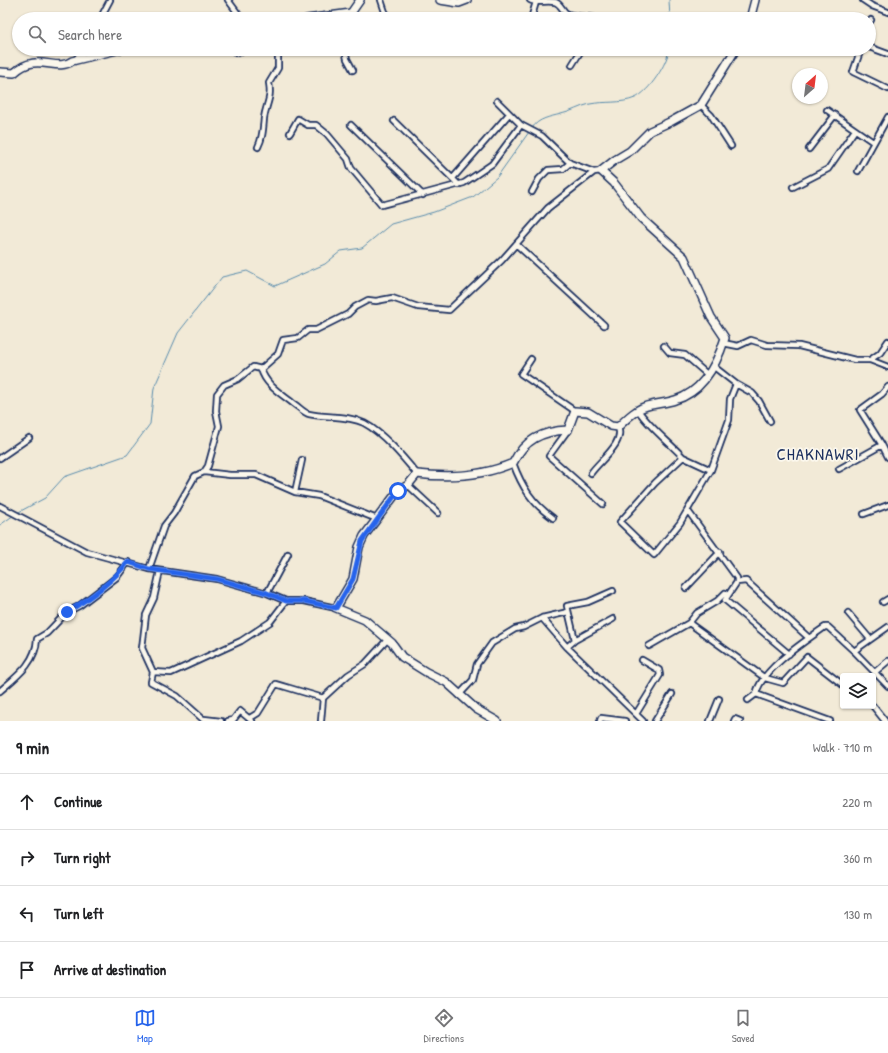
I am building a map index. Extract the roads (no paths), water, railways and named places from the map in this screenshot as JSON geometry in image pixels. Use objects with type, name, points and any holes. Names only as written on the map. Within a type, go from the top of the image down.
[{"type":"street","points":[[104,12],[110,0]]},
{"type":"street","points":[[228,0],[237,12]]},
{"type":"street","points":[[352,12],[360,0]]},
{"type":"street","points":[[381,0],[385,12]]},
{"type":"street","points":[[440,0],[459,3],[467,0]]},
{"type":"street","points":[[530,0],[536,2],[554,2],[559,4],[567,12]]},
{"type":"street","points":[[752,12],[755,0]]},
{"type":"street","points":[[863,0],[872,6],[888,12]]},
{"type":"street","points":[[533,12],[536,2]]},
{"type":"street","points":[[876,50],[888,54]]},
{"type":"street","points":[[75,61],[78,56]]},
{"type":"street","points":[[0,72],[14,73],[27,63],[42,62],[67,64],[94,56]]},
{"type":"street","points":[[258,147],[264,134],[264,117],[271,94],[268,83],[278,68],[278,56]]},
{"type":"street","points":[[346,56],[353,70]]},
{"type":"street","points":[[572,65],[578,56]]},
{"type":"street","points":[[261,369],[278,354],[283,340],[298,338],[308,330],[316,330],[348,314],[355,307],[368,300],[376,302],[392,298],[418,308],[449,310],[502,260],[548,208],[598,171],[630,151],[650,131],[701,105],[732,56]]},
{"type":"street","points":[[859,56],[853,72],[888,89]]},
{"type":"street","points":[[497,101],[521,124],[542,136],[570,164],[598,171],[614,183],[642,218],[687,261],[710,317],[724,336],[723,343],[713,366],[698,388],[677,400],[651,404],[638,410],[618,427],[611,426],[588,412],[575,411],[521,374],[531,359]]},
{"type":"street","points":[[701,105],[711,115],[730,146]]},
{"type":"street","points":[[827,110],[873,142]]},
{"type":"street","points":[[454,178],[509,114]]},
{"type":"street","points":[[809,149],[835,115]]},
{"type":"street","points":[[858,171],[888,117]]},
{"type":"street","points":[[290,133],[298,119],[308,125],[316,125],[331,139],[348,160],[351,168],[382,205],[460,185],[492,164],[521,124]]},
{"type":"street","points":[[394,121],[422,151],[454,178],[460,185]]},
{"type":"street","points":[[351,125],[423,195]]},
{"type":"street","points":[[793,187],[828,169],[855,130]]},
{"type":"street","points":[[532,192],[539,179],[548,170],[563,169],[570,164]]},
{"type":"street","points":[[516,244],[604,325]]},
{"type":"street","points":[[723,343],[738,346],[746,341],[754,341],[767,345],[799,346],[855,360],[870,360],[888,367]]},
{"type":"street","points":[[870,360],[880,353],[888,341]]},
{"type":"street","points":[[664,346],[670,353],[685,355],[708,375]]},
{"type":"street","points":[[204,472],[219,426],[216,412],[217,394],[224,385],[238,379],[255,366],[261,369],[263,376],[280,395],[307,414],[352,419],[370,427],[395,449],[418,474],[438,476],[476,474],[496,470],[513,463],[519,450],[549,431],[568,430]]},
{"type":"street","points":[[713,366],[736,384],[752,393],[759,401],[770,421]]},
{"type":"street","points":[[683,457],[655,483],[620,522],[654,555],[688,511],[711,470],[729,420],[730,399],[736,384]]},
{"type":"street","points":[[888,387],[882,394],[861,408],[859,412],[869,422],[874,434],[888,457]]},
{"type":"street","points":[[638,410],[646,422],[670,443],[683,457],[711,470]]},
{"type":"street","points":[[575,411],[568,430],[549,456],[603,504]]},
{"type":"street","points":[[591,473],[613,448],[620,434],[618,427]]},
{"type":"street","points":[[0,458],[29,438]]},
{"type":"street","points":[[839,468],[882,445]]},
{"type":"street","points":[[295,492],[302,460]]},
{"type":"street","points":[[513,463],[520,482],[530,499],[553,518]]},
{"type":"street","points":[[149,569],[164,526],[174,514],[195,476],[204,472],[230,475],[256,475],[295,492],[319,496],[377,519]]},
{"type":"street","points":[[336,608],[353,579],[362,541],[398,491],[408,485],[418,474]]},
{"type":"street","points":[[408,485],[438,513]]},
{"type":"street","points":[[864,514],[888,505]]},
{"type":"street","points":[[0,506],[87,552],[149,569],[202,576],[267,593],[286,601],[304,601],[336,608],[364,620],[388,639],[397,648],[402,657],[446,682],[476,709],[497,721]]},
{"type":"street","points":[[688,511],[720,552],[737,580]]},
{"type":"street","points":[[686,588],[720,552]]},
{"type":"street","points":[[267,593],[288,554]]},
{"type":"street","points":[[0,691],[26,668],[37,644],[37,639],[47,633],[67,612],[79,606],[116,577],[128,562]]},
{"type":"street","points":[[160,571],[154,598],[146,615],[142,648],[153,672],[151,682],[177,696],[205,720],[221,721]]},
{"type":"street","points":[[649,646],[689,623],[703,609],[722,597],[737,580]]},
{"type":"street","points":[[737,580],[746,581],[809,638]]},
{"type":"street","points":[[737,580],[725,600],[789,654]]},
{"type":"street","points":[[576,640],[568,612],[568,605],[588,602],[613,591]]},
{"type":"street","points":[[882,602],[888,599]]},
{"type":"street","points":[[153,672],[171,673],[241,641],[270,622],[286,601]]},
{"type":"street","points":[[459,695],[473,680],[477,664],[492,643],[515,629],[524,627],[542,618],[568,612]]},
{"type":"street","points":[[848,614],[870,639]]},
{"type":"street","points":[[542,618],[567,647],[643,721]]},
{"type":"street","points":[[567,647],[613,618]]},
{"type":"street","points":[[689,623],[765,678],[783,683],[807,657],[840,683]]},
{"type":"street","points":[[748,700],[756,694],[757,689],[776,665],[809,638],[827,627],[854,651],[888,686]]},
{"type":"street","points":[[854,651],[888,627]]},
{"type":"street","points":[[321,721],[323,698],[348,675],[366,664],[388,639]]},
{"type":"street","points":[[636,714],[660,675],[659,670],[642,660]]},
{"type":"street","points":[[875,672],[888,661]]},
{"type":"street","points":[[228,721],[233,720],[240,711],[251,720],[259,712],[276,684],[323,698]]},
{"type":"street","points":[[655,721],[672,694]]},
{"type":"street","points":[[756,694],[830,721]]},
{"type":"street","points":[[710,721],[720,699]]},
{"type":"street","points":[[875,709],[885,721]]},
{"type":"street","points":[[600,721],[601,718],[625,721]]},
{"type":"street","points":[[734,721],[735,719],[740,721]]},
{"type":"waterway","points":[[669,0],[670,12]]},
{"type":"waterway","points":[[532,128],[545,118],[565,113],[586,105],[624,101],[635,98],[652,84],[668,56]]},
{"type":"waterway","points":[[17,513],[45,498],[64,477],[127,455],[150,424],[154,388],[178,333],[222,277],[247,271],[275,286],[325,264],[341,251],[362,248],[391,224],[434,212],[473,197],[497,177],[529,132]]},
{"type":"waterway","points":[[0,525],[14,515]]},
{"type":"district","name":"CHAKNAWRI","points":[[818,453]]}]
